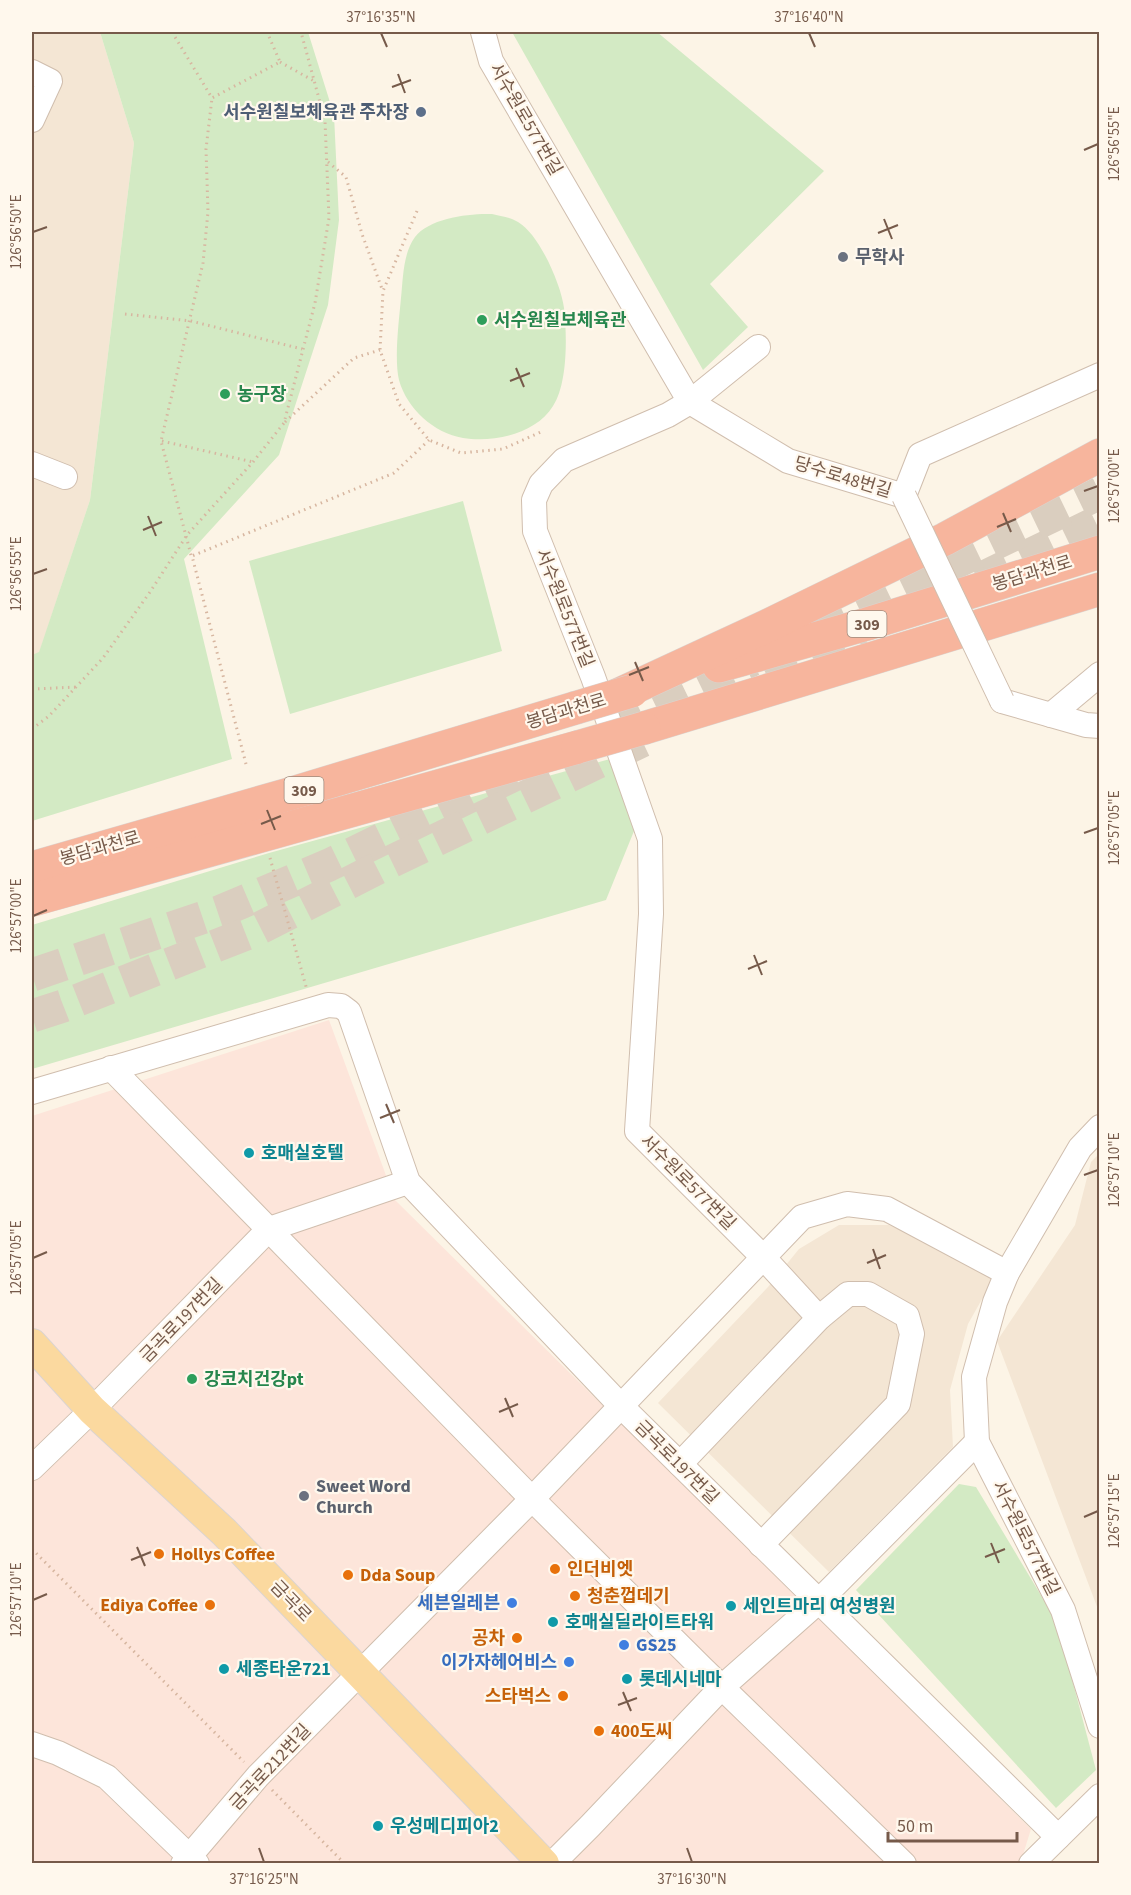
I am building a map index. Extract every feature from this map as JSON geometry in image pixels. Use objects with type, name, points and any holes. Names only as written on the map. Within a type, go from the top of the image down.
[{"type":"highway","points":[[625,693],[934,544],[1100,455]]},
{"type":"highway","name":"봉담과천로","points":[[32,889],[285,795],[625,693],[867,624],[1100,552]]},
{"type":"highway","name":"봉담과천로","points":[[32,889],[578,747],[1100,589]]},
{"type":"main road","name":"금곡로","points":[[32,1344],[92,1410],[224,1532],[544,1863]]},
{"type":"street","name":"서수원로577번길","points":[[483,32],[491,61],[690,402],[668,415],[564,460],[541,484],[534,500],[535,531],[593,676],[650,839],[651,914],[637,1131],[763,1257],[819,1318]]},
{"type":"street","points":[[32,72],[50,81],[32,120]]},
{"type":"street","points":[[690,402],[758,347]]},
{"type":"street","points":[[1100,375],[920,455],[904,496],[1002,701],[1086,725],[1100,726]]},
{"type":"street","name":"당수로48번길","points":[[690,402],[788,461],[904,496]]},
{"type":"street","points":[[32,464],[65,477]]},
{"type":"street","points":[[1051,715],[1100,674]]},
{"type":"street","points":[[32,1092],[328,1005],[341,1006],[350,1012],[408,1182]]},
{"type":"street","points":[[111,1068],[532,1499],[904,1863]]},
{"type":"street","name":"서수원로577번길","points":[[1100,1127],[1080,1148],[1007,1273],[995,1302],[974,1377],[977,1442],[1063,1610],[1100,1726]]},
{"type":"street","name":"금곡로197번길","points":[[32,1468],[269,1229],[408,1182],[621,1406],[1058,1837]]},
{"type":"street","name":"금곡로212번길","points":[[190,1861],[258,1776],[532,1499],[802,1217],[847,1204],[887,1209],[1007,1273]]},
{"type":"street","points":[[680,1464],[819,1318],[848,1294],[868,1294],[907,1316],[912,1334],[898,1404],[761,1545]]},
{"type":"street","points":[[552,1863],[723,1687],[819,1601],[977,1442]]},
{"type":"street","points":[[32,1744],[58,1753],[107,1777],[190,1861]]},
{"type":"street","points":[[1031,1863],[1097,1804]]},
{"type":"path","points":[[172,32],[212,98],[206,149],[207,213],[203,263],[161,441],[246,764]]},
{"type":"path","points":[[267,32],[280,62],[314,81]]},
{"type":"path","points":[[284,423],[315,303],[329,218],[325,121],[301,32]]},
{"type":"path","points":[[212,98],[280,62]]},
{"type":"path","points":[[328,162],[346,177],[362,234],[383,291]]},
{"type":"path","points":[[417,211],[383,291],[380,350],[399,404],[429,440],[461,453],[503,448],[543,430]]},
{"type":"path","points":[[125,314],[191,321],[302,349]]},
{"type":"path","points":[[32,729],[49,716],[103,658],[187,535],[254,462],[284,423],[354,358],[380,350]]},
{"type":"path","points":[[192,556],[394,473],[429,440]]},
{"type":"path","points":[[161,441],[254,462]]},
{"type":"path","points":[[32,689],[77,687]]},
{"type":"path","points":[[269,854],[312,1010]]},
{"type":"path","points":[[32,1549],[345,1863]]},
{"type":"shaded area","points":[[32,32],[100,32],[134,143],[90,500],[39,653],[32,655]]},
{"type":"shaded area","points":[[329,1020],[395,1200],[1031,1829],[1022,1858],[1027,1863],[32,1863],[32,1116]]},
{"type":"shaded area","points":[[1099,1154],[1099,1612],[997,1341],[1075,1225],[1091,1162]]},
{"type":"shaded area","points":[[839,1225],[889,1225],[995,1276],[968,1324],[950,1390],[953,1447],[829,1572],[658,1403],[768,1287],[799,1249]]},
{"type":"green space","points":[[100,32],[308,32],[334,115],[339,220],[328,305],[279,455],[184,559],[232,759],[32,821],[32,655],[39,652],[90,500],[134,143]]},
{"type":"green space","points":[[512,32],[657,32],[824,171],[710,284],[748,327],[703,370]]},
{"type":"green space","name":"서수원칠보체육관","points":[[473,214],[492,214],[512,219],[526,228],[541,248],[554,273],[564,308],[566,345],[564,372],[553,406],[536,424],[525,430],[500,437],[463,438],[442,431],[423,418],[408,401],[403,391],[399,380],[397,351],[403,275],[411,243],[421,231],[430,225],[451,218]]},
{"type":"green space","points":[[463,501],[502,651],[290,714],[249,561]]},
{"type":"green space","points":[[610,759],[634,831],[606,900],[32,1069],[32,925],[269,853]]},
{"type":"green space","points":[[959,1484],[976,1487],[1057,1622],[1096,1770],[1056,1808],[856,1590]]},
{"type":"tunnel","points":[[815,630],[1100,493]]},
{"type":"tunnel","points":[[978,580],[1100,521]]},
{"type":"tunnel","points":[[769,680],[863,634]]},
{"type":"tunnel","points":[[612,728],[752,660]]},
{"type":"tunnel","points":[[32,1016],[256,930],[380,867],[650,737]]},
{"type":"tunnel","points":[[32,975],[219,912],[329,865],[520,772]]},
{"type":"place","name":"서수원칠보체육관 주차장","points":[[421,112]]},
{"type":"place","name":"무학사","points":[[843,257]]},
{"type":"place","name":"서수원칠보체육관","points":[[482,320]]},
{"type":"place","name":"농구장","points":[[225,394]]},
{"type":"place","name":"호매실호텔","points":[[249,1153]]},
{"type":"place","name":"강코치건강pt","points":[[192,1379]]},
{"type":"place","name":"Sweet Word Church","points":[[304,1496]]},
{"type":"place","name":"Hollys Coffee","points":[[159,1554]]},
{"type":"place","name":"인더비엣","points":[[555,1569]]},
{"type":"place","name":"Dda Soup","points":[[348,1575]]},
{"type":"place","name":"청춘껍데기","points":[[575,1596]]},
{"type":"place","name":"세븐일레븐","points":[[512,1603]]},
{"type":"place","name":"Ediya Coffee","points":[[210,1605]]},
{"type":"place","name":"세인트마리 여성병원","points":[[731,1606]]},
{"type":"place","name":"호매실딜라이트타워","points":[[553,1622]]},
{"type":"place","name":"공차","points":[[517,1638]]},
{"type":"place","name":"GS25","points":[[624,1645]]},
{"type":"place","name":"이가자헤어비스","points":[[569,1662]]},
{"type":"place","name":"세종타운721","points":[[224,1669]]},
{"type":"place","name":"롯데시네마","points":[[627,1679]]},
{"type":"place","name":"스타벅스","points":[[563,1696]]},
{"type":"place","name":"400도씨","points":[[599,1731]]},
{"type":"place","name":"우성메디피아2","points":[[378,1826]]}]
